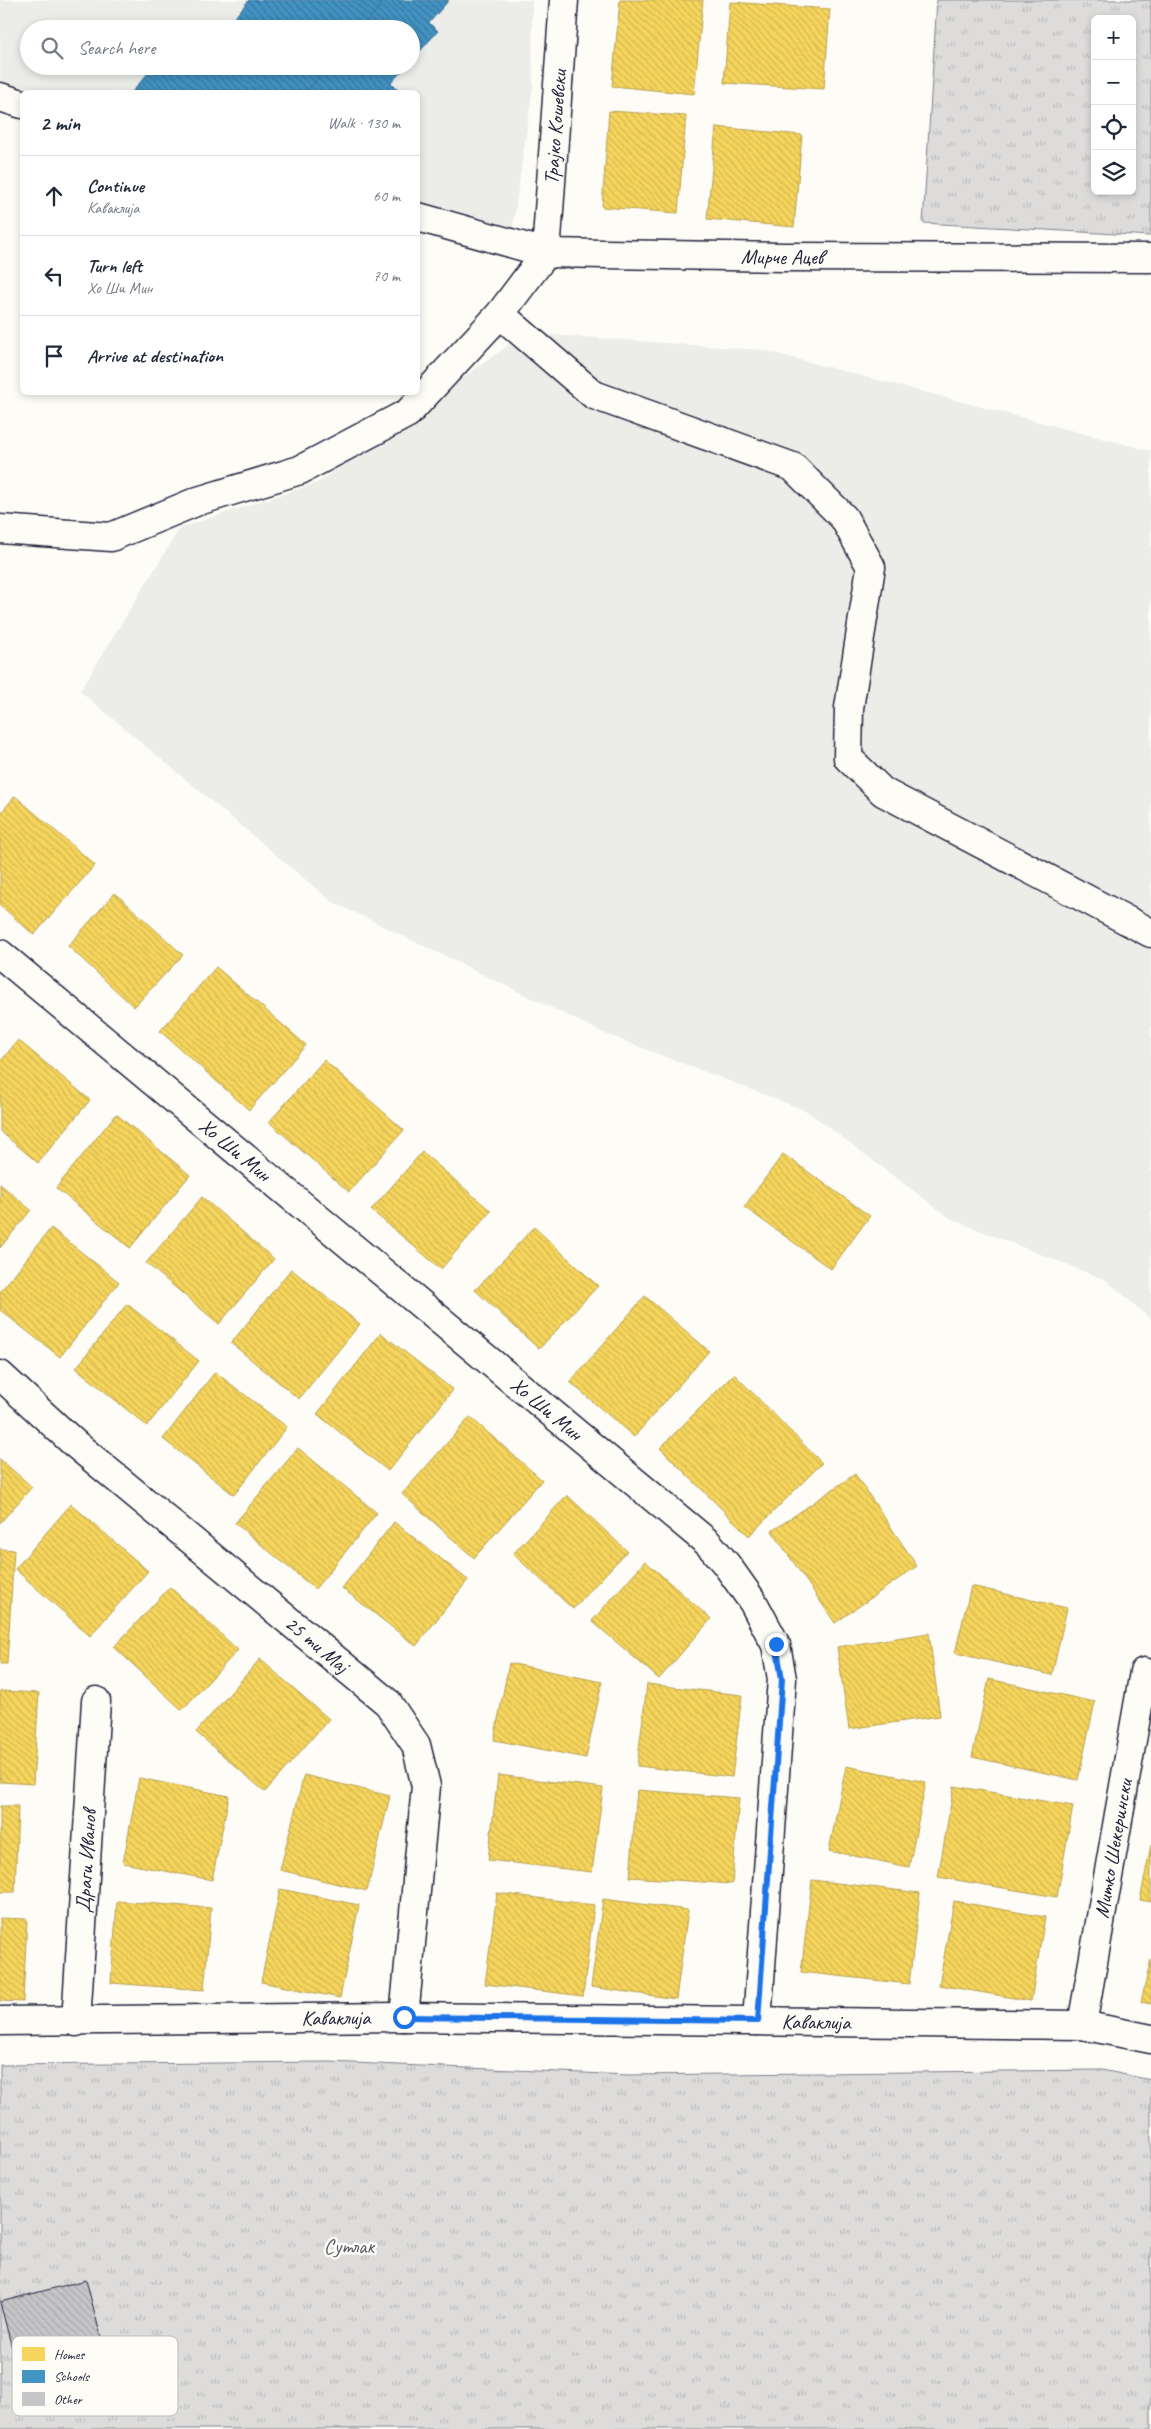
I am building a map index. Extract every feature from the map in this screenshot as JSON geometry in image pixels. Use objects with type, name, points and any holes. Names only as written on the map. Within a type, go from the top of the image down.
[{"type":"street","name":"Трајко Кошевски","points":[[546,252],[564,0]]},
{"type":"street","points":[[0,97],[20,103]]},
{"type":"street","name":"Мирче Ацев","points":[[420,218],[546,252],[784,256],[1151,258]]},
{"type":"street","points":[[0,530],[111,537],[198,501],[300,470],[408,413],[500,314],[546,252]]},
{"type":"street","points":[[500,314],[594,395],[793,467],[844,518],[871,567],[849,708],[848,758],[883,792],[1151,933]]},
{"type":"street","name":"Хо Ши Мин","points":[[0,954],[708,1543],[726,1564],[753,1602],[776,1644],[782,1679],[758,2021]]},
{"type":"street","name":"25 ти Мај","points":[[0,1375],[74,1443],[388,1703],[416,1745],[426,1786],[404,2017]]},
{"type":"street","name":"Митко Шекерински","points":[[1082,2025],[1144,1672]]},
{"type":"street","name":"Драги Иванов","points":[[76,2022],[96,1701]]},
{"type":"street","name":"Каваклија","points":[[0,2022],[404,2017],[1082,2025],[1151,2039]]},
{"type":"shaded area","points":[[0,0],[532,0],[533,86],[512,232],[420,209],[420,90],[20,90],[20,92],[0,87]]},
{"type":"shaded area","points":[[525,333],[762,350],[1151,451],[1151,1319],[1106,1280],[951,1219],[807,1111],[606,1034],[331,901],[80,691],[180,528],[319,482]]},
{"type":"green space","points":[[937,0],[1151,0],[1151,236],[923,223]]},
{"type":"green space","name":"Сутлак","points":[[329,2062],[629,2075],[1102,2070],[1151,2080],[1151,2429],[0,2429],[0,2065]]},
{"type":"building: Homes","points":[[620,0],[703,0],[694,94],[612,86]]},
{"type":"building: Homes","points":[[730,2],[830,9],[824,89],[724,83]]},
{"type":"building: Homes","points":[[609,111],[686,116],[678,213],[602,207]]},
{"type":"building: Homes","points":[[716,127],[802,135],[794,227],[707,219]]},
{"type":"building: Homes","points":[[15,796],[95,865],[34,935],[0,905],[0,814]]},
{"type":"building: Homes","points":[[115,893],[183,955],[134,1007],[68,946]]},
{"type":"building: Homes","points":[[216,967],[306,1045],[249,1110],[160,1031]]},
{"type":"building: Homes","points":[[18,1040],[90,1100],[38,1163],[0,1131],[0,1062]]},
{"type":"building: Homes","points":[[324,1060],[404,1130],[349,1192],[269,1122]]},
{"type":"building: Homes","points":[[116,1114],[190,1175],[130,1248],[56,1188]]},
{"type":"building: Homes","points":[[422,1152],[491,1211],[441,1269],[371,1210]]},
{"type":"building: Homes","points":[[783,1154],[870,1216],[831,1269],[744,1207]]},
{"type":"building: Homes","points":[[0,1184],[31,1210],[0,1248]]},
{"type":"building: Homes","points":[[202,1197],[274,1259],[219,1324],[146,1263]]},
{"type":"building: Homes","points":[[534,1227],[598,1286],[539,1349],[475,1290]]},
{"type":"building: Homes","points":[[51,1228],[119,1282],[60,1357],[0,1310],[0,1292]]},
{"type":"building: Homes","points":[[291,1269],[360,1324],[299,1399],[231,1343]]},
{"type":"building: Homes","points":[[645,1296],[709,1351],[634,1437],[570,1382]]},
{"type":"building: Homes","points":[[127,1304],[199,1361],[147,1426],[76,1368]]},
{"type":"building: Homes","points":[[381,1333],[453,1390],[388,1471],[317,1414]]},
{"type":"building: Homes","points":[[215,1372],[287,1427],[234,1495],[163,1439]]},
{"type":"building: Homes","points":[[734,1374],[822,1463],[749,1536],[660,1448]]},
{"type":"building: Homes","points":[[470,1417],[542,1480],[474,1558],[402,1494]]},
{"type":"building: Homes","points":[[298,1448],[377,1513],[315,1589],[235,1523]]},
{"type":"building: Homes","points":[[0,1459],[32,1487],[0,1523]]},
{"type":"building: Homes","points":[[855,1474],[917,1566],[835,1623],[772,1531]]},
{"type":"building: Homes","points":[[567,1495],[627,1551],[573,1609],[513,1554]]},
{"type":"building: Homes","points":[[71,1504],[148,1571],[90,1636],[15,1569]]},
{"type":"building: Homes","points":[[394,1522],[468,1580],[416,1646],[342,1588]]},
{"type":"building: Homes","points":[[0,1549],[14,1550],[7,1664],[0,1664]]},
{"type":"building: Homes","points":[[645,1561],[711,1619],[659,1679],[592,1621]]},
{"type":"building: Homes","points":[[971,1586],[1067,1608],[1052,1675],[955,1653]]},
{"type":"building: Homes","points":[[170,1587],[238,1650],[182,1710],[114,1647]]},
{"type":"building: Homes","points":[[929,1633],[940,1716],[849,1729],[837,1647]]},
{"type":"building: Homes","points":[[260,1659],[329,1719],[265,1792],[196,1732]]},
{"type":"building: Homes","points":[[509,1663],[602,1682],[586,1758],[494,1740]]},
{"type":"building: Homes","points":[[989,1679],[1095,1702],[1078,1780],[972,1757]]},
{"type":"building: Homes","points":[[647,1684],[742,1695],[732,1777],[637,1766]]},
{"type":"building: Homes","points":[[0,1691],[39,1693],[33,1784],[0,1782]]},
{"type":"building: Homes","points":[[846,1766],[926,1782],[909,1867],[829,1851]]},
{"type":"building: Homes","points":[[304,1775],[390,1796],[367,1891],[280,1870]]},
{"type":"building: Homes","points":[[498,1775],[603,1788],[592,1872],[488,1860]]},
{"type":"building: Homes","points":[[139,1778],[229,1796],[212,1880],[123,1863]]},
{"type":"building: Homes","points":[[954,1786],[1073,1806],[1057,1897],[938,1877]]},
{"type":"building: Homes","points":[[637,1790],[739,1798],[732,1884],[630,1877]]},
{"type":"building: Homes","points":[[0,1806],[18,1806],[15,1892],[0,1892]]},
{"type":"building: Homes","points":[[1151,1845],[1151,1902],[1140,1900]]},
{"type":"building: Homes","points":[[812,1880],[920,1893],[909,1984],[801,1972]]},
{"type":"building: Homes","points":[[280,1889],[359,1905],[340,1998],[261,1982]]},
{"type":"building: Homes","points":[[497,1893],[594,1905],[583,1996],[485,1984]]},
{"type":"building: Homes","points":[[603,1899],[688,1910],[676,1999],[591,1987]]},
{"type":"building: Homes","points":[[117,1901],[211,1908],[204,1990],[111,1983]]},
{"type":"building: Homes","points":[[954,1901],[1045,1917],[1031,2001],[939,1985]]},
{"type":"building: Homes","points":[[0,1918],[27,1919],[23,2002],[0,2001]]},
{"type":"building: Homes","points":[[1151,1959],[1151,2004],[1141,2002]]},
{"type":"building: Schools","points":[[249,0],[378,0],[382,4],[369,20],[232,20]]},
{"type":"building: Schools","points":[[378,0],[449,0],[429,23],[438,31],[420,51],[420,20],[369,20],[382,4]]},
{"type":"building: Schools","points":[[146,75],[321,75],[308,90],[134,90]]},
{"type":"building: Schools","points":[[321,75],[398,75],[391,83],[398,90],[308,90]]},
{"type":"building: Other","points":[[86,2280],[101,2336],[12,2336],[12,2348],[0,2302]]},
{"type":"route","points":[[404,2017],[758,2021],[782,1679],[776,1644]]}]
